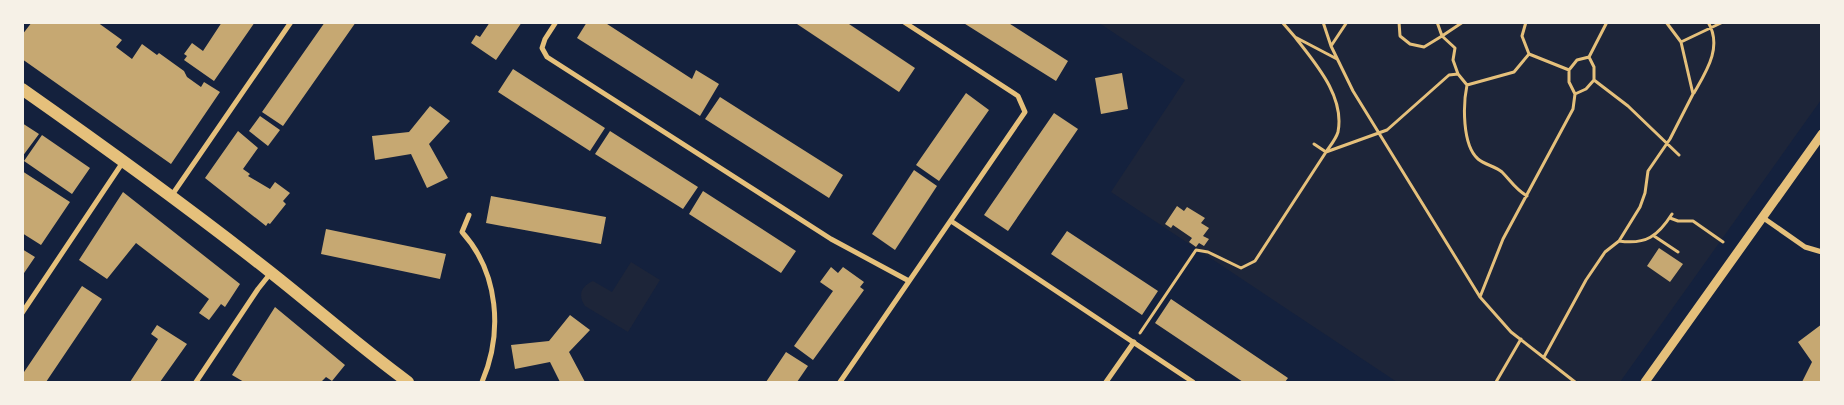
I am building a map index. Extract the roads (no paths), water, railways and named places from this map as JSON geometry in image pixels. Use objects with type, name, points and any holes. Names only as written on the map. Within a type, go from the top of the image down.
[{"type":"main road","points":[[22,89],[171,195],[271,273],[364,350],[408,382]]},
{"type":"street","points":[[171,195],[291,22]]},
{"type":"street","points":[[556,22],[545,39],[542,48],[547,57],[831,239],[909,281]]},
{"type":"street","points":[[840,382],[1025,112],[1018,96],[904,22]]},
{"type":"street","points":[[1645,382],[1822,134]]},
{"type":"street","points":[[22,313],[124,161]]},
{"type":"street","points":[[469,215],[462,232],[474,245],[490,282],[496,324],[492,359],[482,382]]},
{"type":"street","points":[[1762,217],[1805,247],[1822,252]]},
{"type":"street","points":[[951,221],[1193,382]]},
{"type":"street","points":[[196,382],[258,289],[271,273]]},
{"type":"street","points":[[1106,382],[1134,342]]}]
